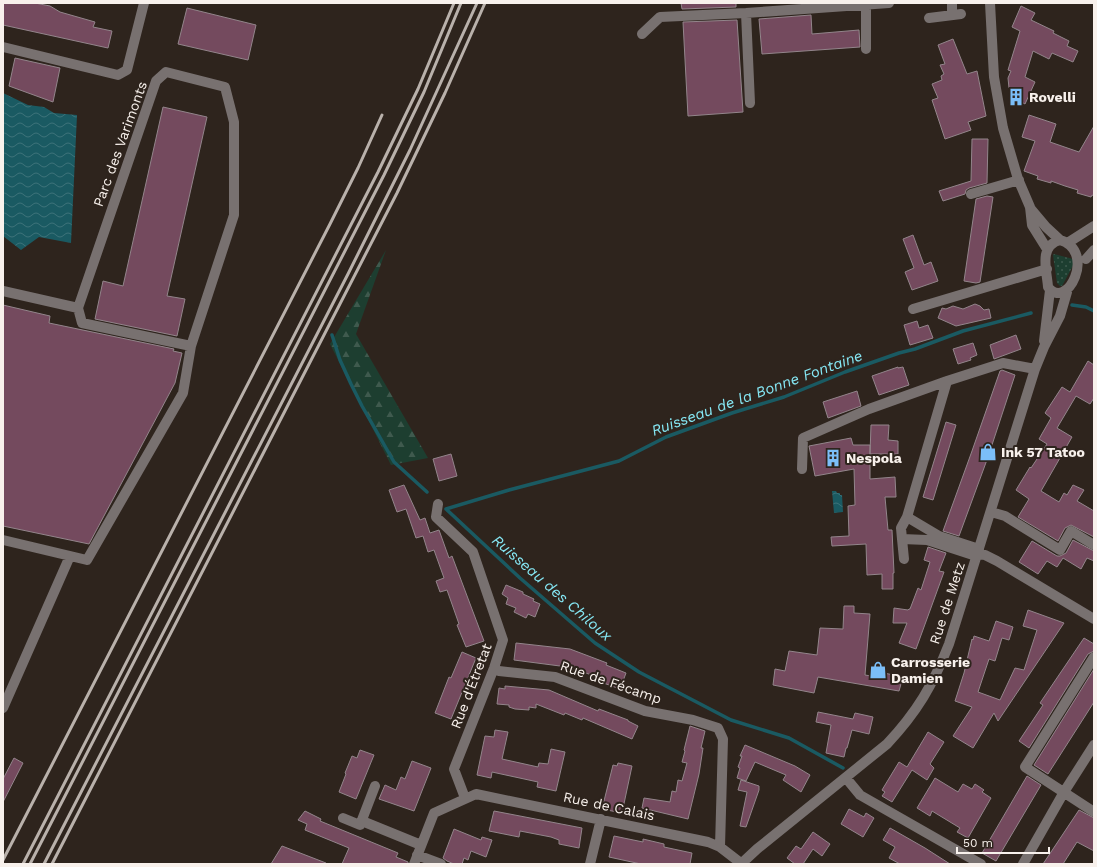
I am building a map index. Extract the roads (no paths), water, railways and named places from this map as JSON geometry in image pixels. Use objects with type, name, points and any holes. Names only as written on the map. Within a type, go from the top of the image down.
[{"type":"street","points":[[3,48],[118,75],[127,70],[144,3]]},
{"type":"street","points":[[642,34],[660,16],[746,13],[885,3]]},
{"type":"street","points":[[929,18],[956,14],[952,3]]},
{"type":"street","points":[[990,3],[994,77],[1003,128],[1019,180],[1030,207],[1032,224],[1047,249]]},
{"type":"street","points":[[866,5],[866,50]]},
{"type":"street","points":[[746,13],[750,103]]},
{"type":"street","name":"Parc des Varimonts","points":[[78,308],[156,82],[166,72],[225,87],[234,122],[234,214],[190,346]]},
{"type":"street","points":[[972,194],[1019,180]]},
{"type":"street","points":[[1030,207],[1046,227],[1064,241],[1077,246],[1083,252],[1086,259],[1087,265],[1082,277],[1073,288],[1067,292],[1054,292],[1048,287],[1045,254],[1047,249],[1050,245],[1064,241],[1094,226]]},
{"type":"street","points":[[1086,259],[1094,250]]},
{"type":"street","points":[[913,309],[1047,268]]},
{"type":"street","name":"Rue de Metz","points":[[1044,347],[1050,290]]},
{"type":"street","points":[[3,291],[78,308],[82,323],[190,346],[183,393],[87,560],[8,541]]},
{"type":"street","name":"Rue de Metz","points":[[742,864],[767,840],[892,740],[913,714],[930,688],[949,644],[1035,369],[1044,347],[1060,316],[1067,292]]},
{"type":"street","points":[[802,469],[803,438],[870,409],[947,381],[1003,363],[1035,369]]},
{"type":"street","points":[[904,560],[902,528],[907,517],[947,381]]},
{"type":"street","name":"Rue d'Étretat","points":[[438,504],[436,517],[473,552],[503,640],[494,668],[454,768],[465,798]]},
{"type":"street","points":[[991,512],[1005,516],[1060,550],[1071,531],[1094,545]]},
{"type":"street","points":[[907,517],[939,536],[977,553]]},
{"type":"street","points":[[902,539],[928,540],[985,555],[1094,619]]},
{"type":"street","points":[[3,708],[70,556]]},
{"type":"street","points":[[1094,657],[1025,768],[1094,812]]},
{"type":"street","name":"Rue de Fécamp","points":[[494,668],[499,671],[555,677],[645,711],[693,720],[718,728],[723,739],[720,847]]},
{"type":"street","points":[[1023,864],[1064,792],[1094,745]]},
{"type":"street","points":[[846,778],[860,795],[981,864]]},
{"type":"street","points":[[343,818],[360,825],[375,786]]},
{"type":"street","name":"Rue de Calais","points":[[416,859],[434,813],[476,794],[708,842],[720,847],[742,864]]},
{"type":"street","points":[[590,864],[601,819]]},
{"type":"street","points":[[362,821],[421,845]]},
{"type":"street","points":[[416,859],[441,864]]},
{"type":"water","points":[[3,93],[28,105],[44,107],[54,113],[77,115],[71,243],[39,237],[21,250],[3,236]]},
{"type":"water","points":[[832,491],[836,491],[842,495],[843,512],[834,513]]},
{"type":"waterway","name":"Ruisseau de la Bonne Fontaine","points":[[1072,305],[1086,307],[1094,311]]},
{"type":"waterway","name":"Ruisseau de la Bonne Fontaine","points":[[446,509],[509,490],[619,461],[666,437],[732,413],[784,397],[845,372],[915,349],[963,331],[1031,313]]},
{"type":"waterway","name":"Ruisseau de la Bonne Fontaine","points":[[332,335],[340,360],[351,384],[394,462],[427,492]]},
{"type":"waterway","name":"Ruisseau des Chiloux","points":[[446,509],[520,578],[595,643],[639,672],[731,720],[789,738],[843,768]]},
{"type":"railway","points":[[23,864],[378,172],[418,89],[454,3]]},
{"type":"railway","points":[[30,864],[384,175],[424,92],[461,3]]},
{"type":"railway","points":[[44,864],[348,274],[410,150],[477,3]]},
{"type":"railway","points":[[52,864],[397,193],[445,93],[485,3]]},
{"type":"railway","points":[[3,860],[330,224],[382,115]]},
{"type":"place","name":"Rovelli","points":[[1016,97]]},
{"type":"place","name":"Ink 57 Tatoo","points":[[988,452]]},
{"type":"place","name":"Nespola","points":[[833,458]]},
{"type":"place","name":"Carrosserie Damien","points":[[878,670]]}]
